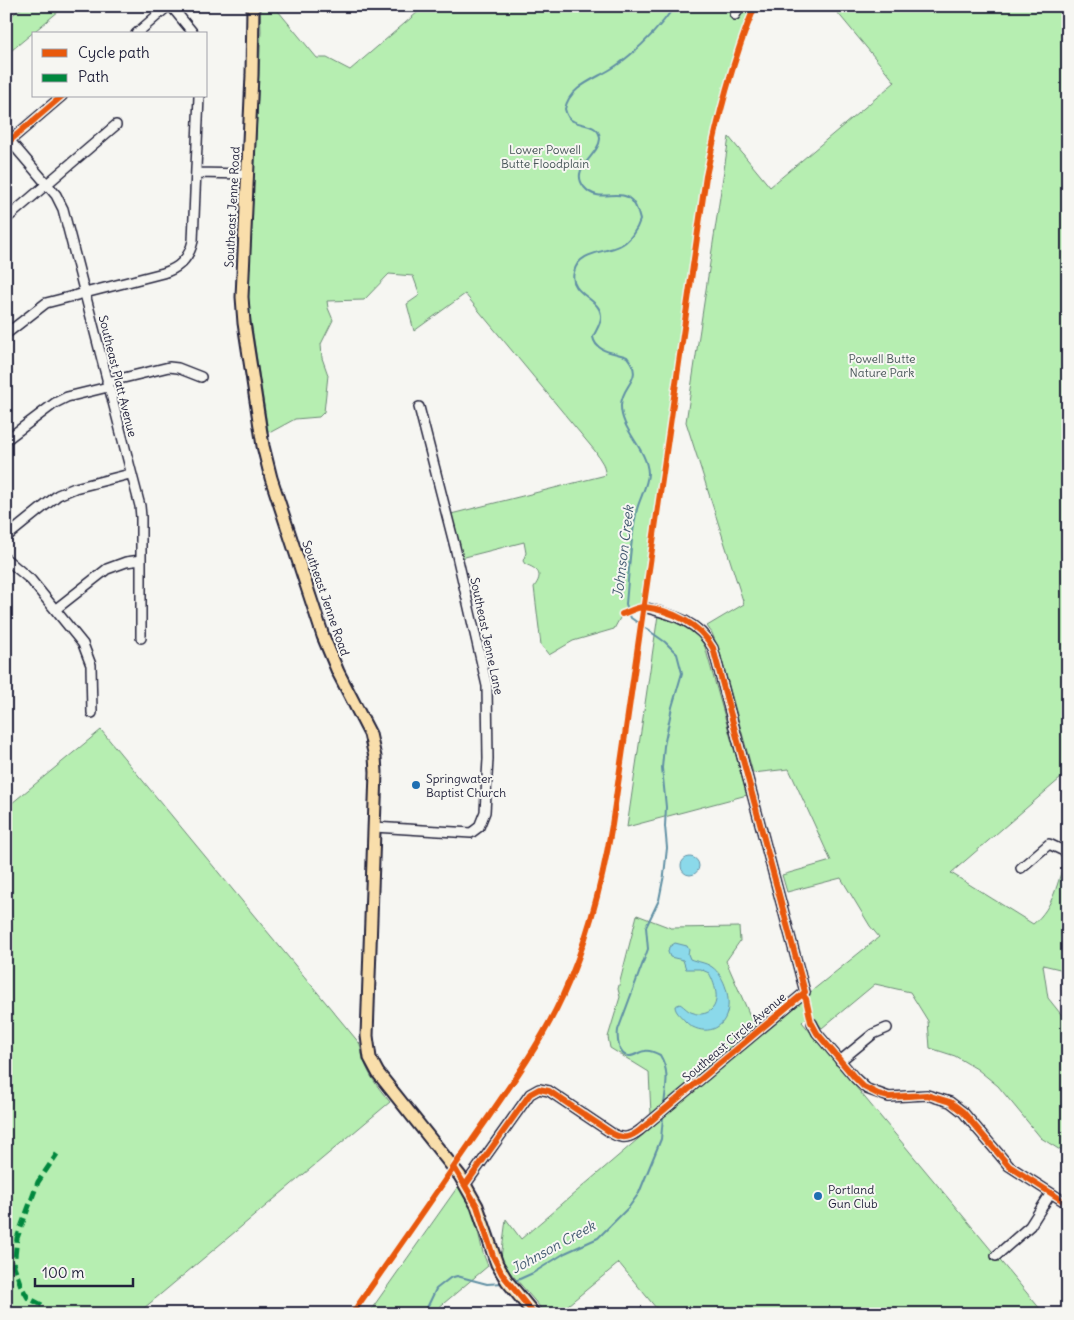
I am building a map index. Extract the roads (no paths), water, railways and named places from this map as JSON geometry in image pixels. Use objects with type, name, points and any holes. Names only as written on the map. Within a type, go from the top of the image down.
[{"type":"main road","name":"Southeast Jenne Road","points":[[253,6],[254,27],[242,312],[263,446],[271,478],[323,636],[338,672],[362,717],[372,742],[376,764],[368,1036],[370,1058],[382,1078],[466,1184],[481,1214],[493,1256],[502,1274],[534,1314]]},
{"type":"street","points":[[138,32],[169,6],[192,32]]},
{"type":"street","points":[[735,15],[741,6]]},
{"type":"street","points":[[8,143],[60,98]]},
{"type":"street","points":[[6,334],[46,303],[171,271],[189,256],[193,241],[199,98]]},
{"type":"street","points":[[6,219],[116,125]]},
{"type":"street","name":"Southeast Platt Avenue","points":[[8,143],[47,184],[60,201],[63,209],[141,517],[141,638]]},
{"type":"street","points":[[196,173],[248,174]]},
{"type":"street","points":[[6,440],[55,403],[67,398],[169,367],[178,368],[201,377]]},
{"type":"street","name":"Southeast Jenne Lane","points":[[374,827],[471,833],[479,827],[485,812],[488,759],[487,686],[455,546],[419,407]]},
{"type":"street","points":[[6,537],[58,495],[75,488],[130,474]]},
{"type":"street","points":[[6,559],[26,574],[77,634],[88,654],[92,677],[92,713]]},
{"type":"street","points":[[56,609],[107,568],[141,560]]},
{"type":"street","name":"Southeast Circle Avenue","points":[[466,1184],[530,1094],[536,1090],[549,1091],[613,1134],[622,1138],[633,1135],[806,991],[713,648],[705,635],[692,624],[676,616],[647,608]]},
{"type":"street","points":[[1021,868],[1049,844],[1068,853]]},
{"type":"street","points":[[812,1023],[860,1084],[878,1094],[894,1098],[927,1095],[950,1102],[963,1112],[1009,1166],[1068,1204]]},
{"type":"street","points":[[840,1061],[873,1034],[887,1028]]},
{"type":"street","points":[[996,1256],[1030,1226],[1051,1193]]},
{"type":"water","points":[[686,857],[694,857],[699,862],[697,873],[686,875],[681,870],[681,862]]},
{"type":"water","points":[[675,943],[687,946],[690,959],[712,967],[724,982],[728,996],[728,1010],[723,1022],[713,1029],[701,1030],[695,1028],[685,1021],[676,1010],[675,1006],[680,1004],[688,1011],[698,1014],[706,1013],[714,1006],[716,995],[714,983],[709,973],[700,969],[686,969],[683,960],[670,957],[669,947]]},
{"type":"waterway","name":"Johnson Creek","points":[[664,1105],[666,1073],[660,1055],[647,1051],[632,1056],[626,1055],[619,1046],[618,1030],[648,949],[646,927],[659,900],[664,875],[667,848],[666,807],[662,768],[664,746],[672,707],[682,673],[677,654],[665,642],[631,618],[626,604],[631,545],[637,509],[647,482],[648,473],[647,464],[622,414],[622,398],[634,371],[627,357],[602,349],[595,342],[593,337],[601,318],[599,309],[596,304],[580,291],[573,279],[574,272],[581,260],[586,256],[626,242],[637,228],[640,220],[636,206],[630,199],[623,195],[591,193],[584,187],[580,180],[580,174],[598,145],[599,134],[594,128],[571,120],[565,109],[567,101],[577,89],[630,55],[654,32],[675,6]]},
{"type":"waterway","name":"Johnson Creek","points":[[513,1282],[533,1273],[565,1253],[598,1238],[629,1207],[639,1193],[661,1139],[663,1117]]},
{"type":"waterway","name":"Johnson Creek","points":[[424,1314],[436,1289],[450,1278],[457,1276],[487,1284],[503,1283]]},
{"type":"place","name":"Springwater Baptist Church","points":[[416,785]]},
{"type":"place","name":"Portland Gun Club","points":[[818,1196]]},
{"type":"park label","name":"Lower Powell Butte Floodplain","points":[[545,156]]},
{"type":"park label","name":"Powell Butte Nature Park","points":[[882,365]]}]
